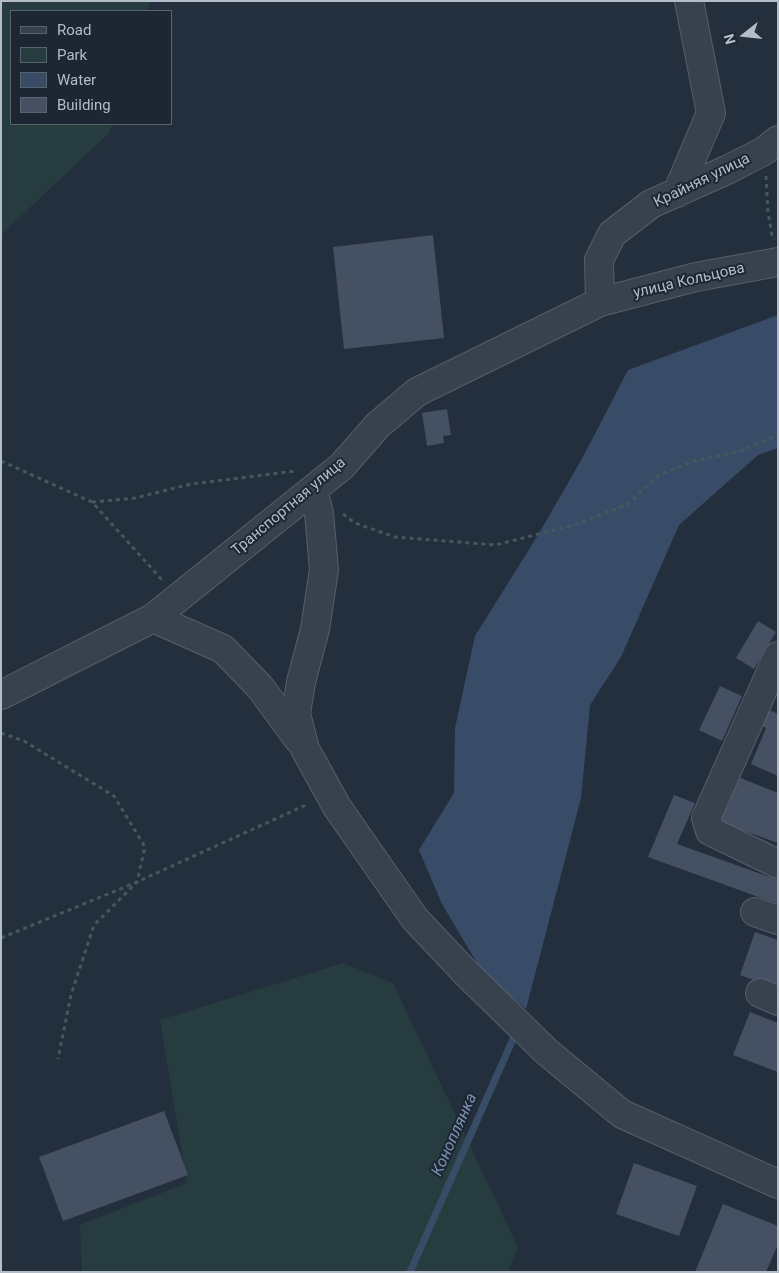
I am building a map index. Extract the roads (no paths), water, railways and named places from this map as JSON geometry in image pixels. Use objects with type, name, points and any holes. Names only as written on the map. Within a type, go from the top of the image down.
[{"type":"street","points":[[677,192],[710,112],[689,1]]},
{"type":"street","name":"Крайняя улица","points":[[600,302],[599,260],[612,234],[651,204],[729,169],[771,146]]},
{"type":"street","name":"улица Кольцова","points":[[600,302],[696,277],[778,262]]},
{"type":"street","name":"Транспортная улица","points":[[1,695],[153,618],[178,598],[309,480],[342,466],[378,425],[417,392],[600,302]]},
{"type":"street","points":[[305,749],[296,714],[301,682],[315,629],[324,570],[319,513],[309,480]]},
{"type":"street","points":[[153,618],[223,649],[260,687],[305,749],[337,807],[415,919],[467,974],[547,1052],[622,1114],[778,1184]]},
{"type":"street","points":[[778,656],[706,818],[710,831],[778,864]]},
{"type":"water","points":[[778,315],[778,448],[758,455],[679,525],[621,657],[590,705],[581,798],[526,1009],[483,973],[442,904],[419,850],[454,793],[455,728],[475,636],[538,535],[583,457],[628,370]]},
{"type":"waterway","name":"Коноплянка","points":[[410,1272],[517,1030]]}]
